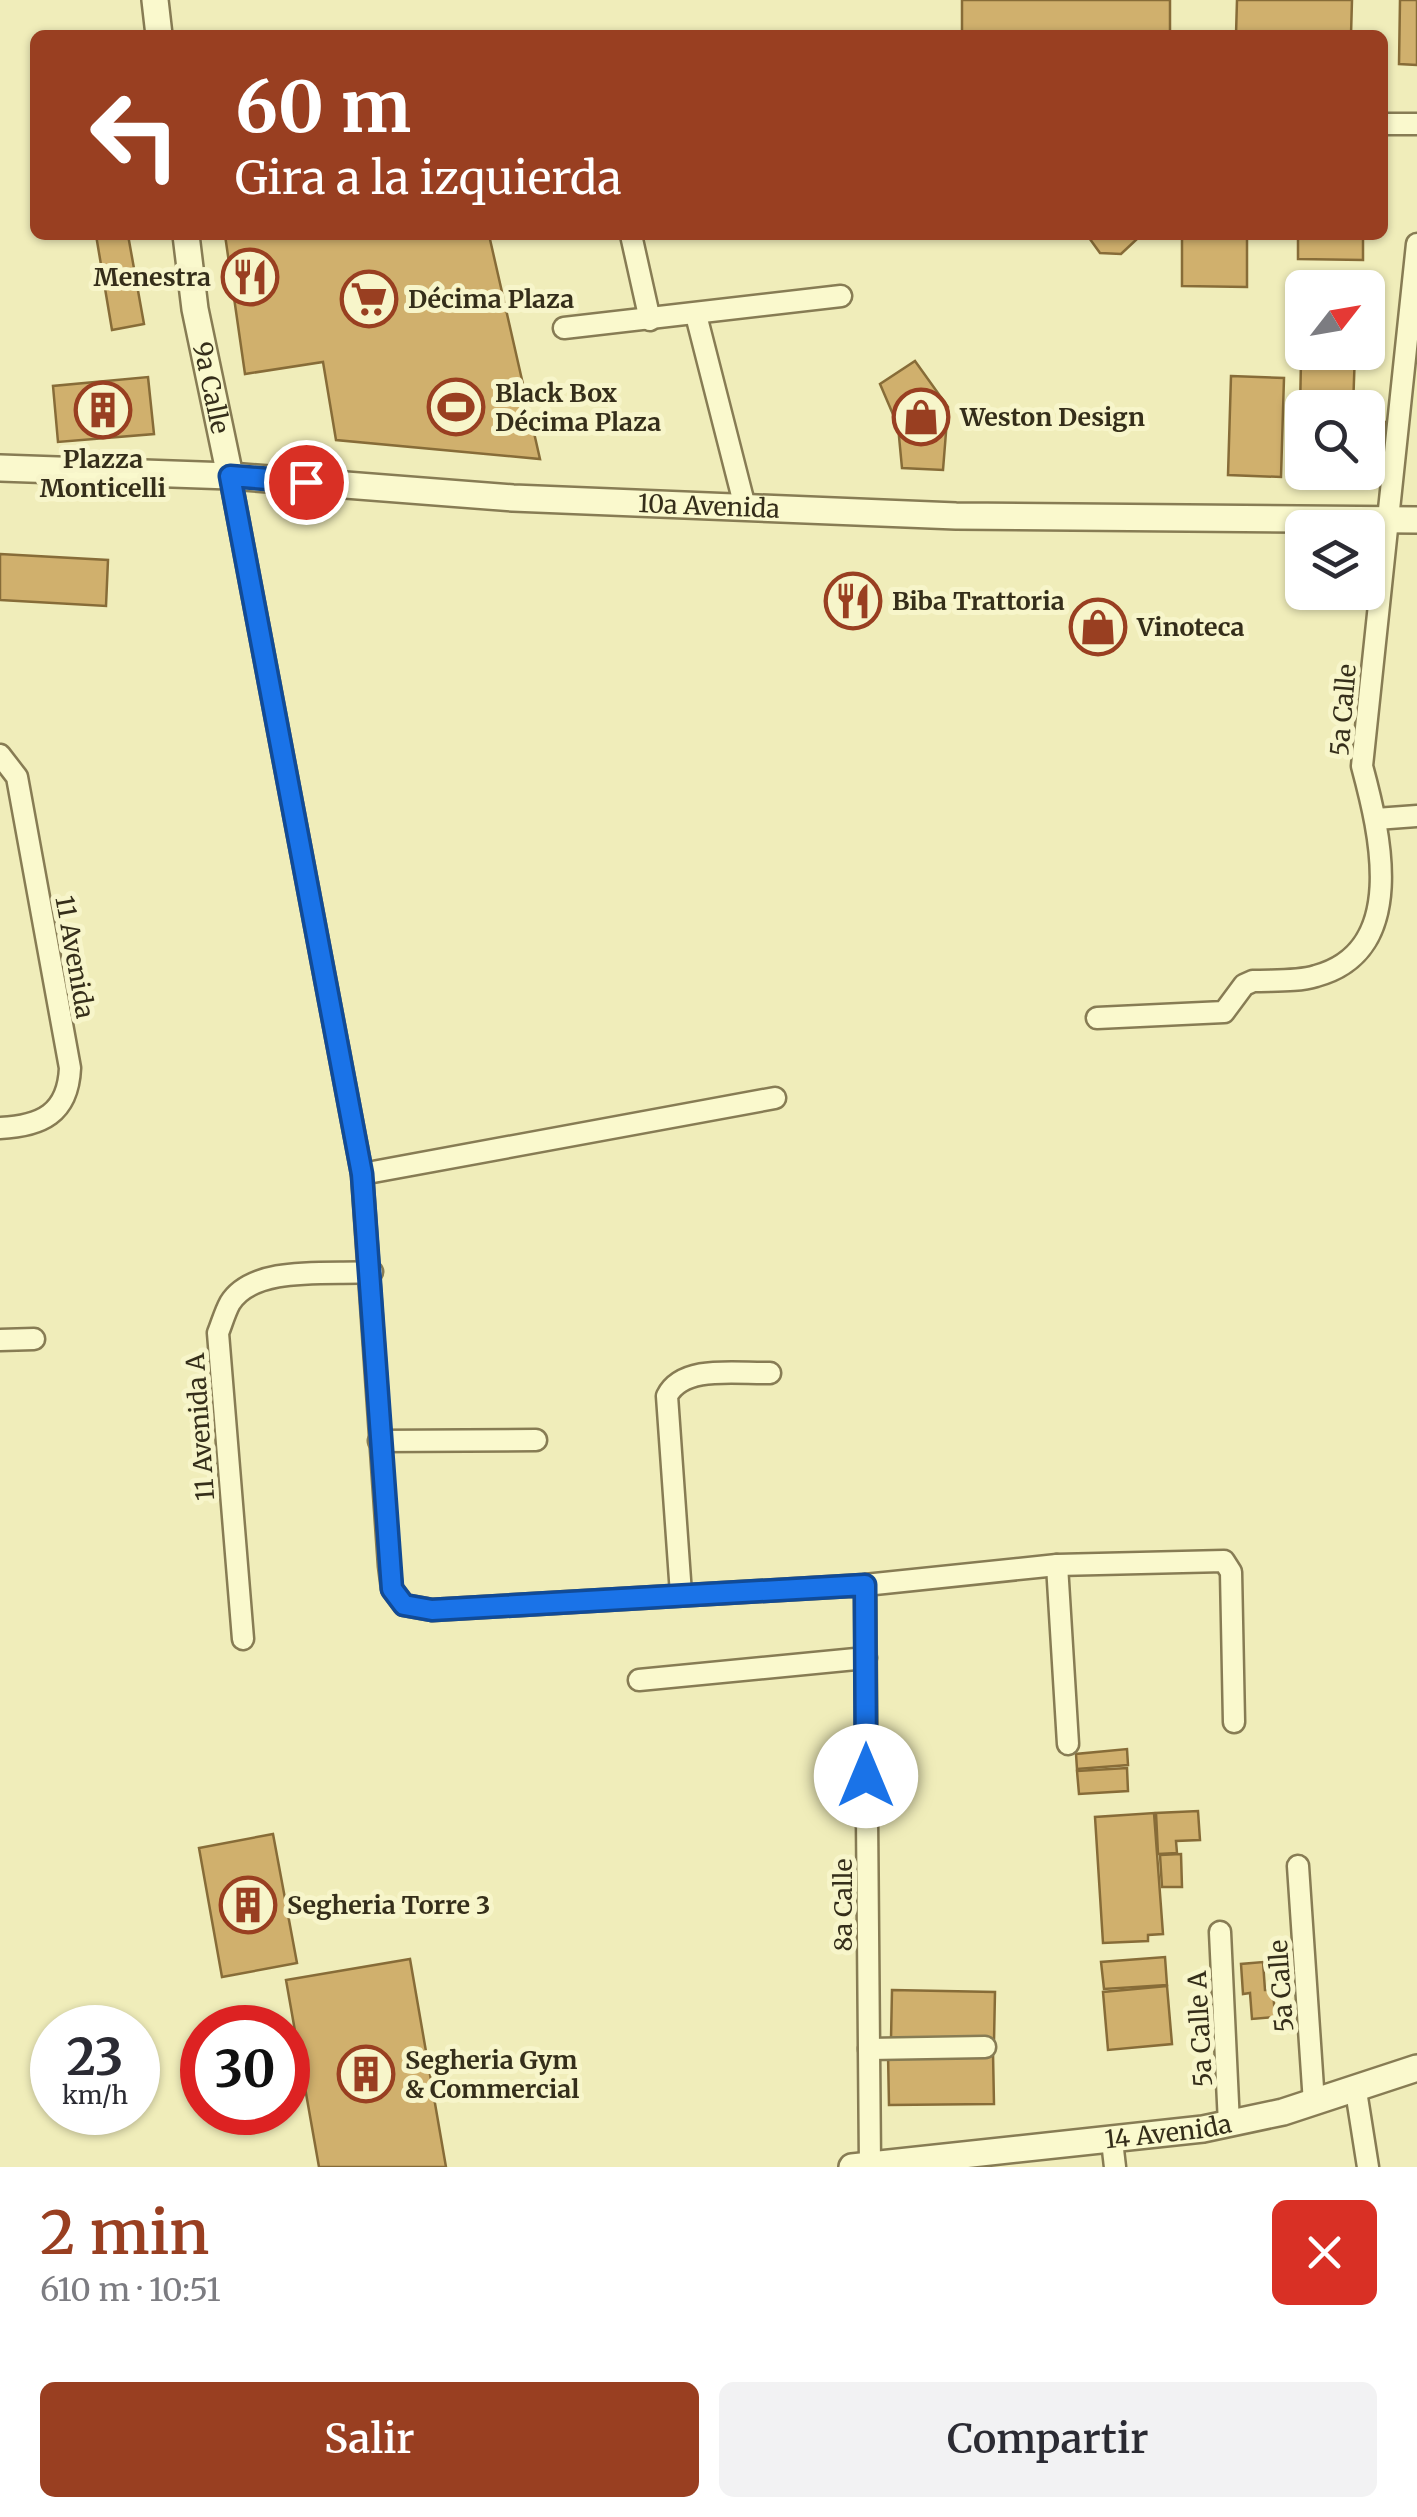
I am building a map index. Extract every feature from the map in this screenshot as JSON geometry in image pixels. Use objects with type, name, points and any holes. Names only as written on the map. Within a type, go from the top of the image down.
[{"type":"street","points":[[156,0],[159,30]]},
{"type":"street","points":[[1388,124],[1417,124]]},
{"type":"street","name":"9a Calle","points":[[187,240],[196,309],[362,1174],[392,1589],[404,1605],[432,1610],[682,1594]]},
{"type":"street","points":[[632,240],[650,320]]},
{"type":"street","name":"5a Calle","points":[[1098,1018],[1224,1012],[1244,985],[1313,977],[1354,957],[1379,913],[1382,866],[1376,819],[1362,766],[1417,244]]},
{"type":"street","points":[[564,328],[841,296]]},
{"type":"street","points":[[696,315],[745,507]]},
{"type":"street","name":"10a Avenida","points":[[0,468],[230,476],[476,496],[956,516],[1417,520]]},
{"type":"street","name":"11 Avenida","points":[[0,755],[17,777],[70,1068],[69,1086],[60,1107],[48,1119],[29,1126],[0,1128]]},
{"type":"street","points":[[1376,819],[1417,816]]},
{"type":"street","points":[[362,1174],[774,1098]]},
{"type":"street","name":"11 Avenida A","points":[[243,1639],[218,1333],[230,1303],[244,1287],[272,1278],[372,1272]]},
{"type":"street","points":[[0,1340],[34,1339]]},
{"type":"street","points":[[770,1373],[685,1376],[673,1384],[667,1396],[682,1594],[865,1585],[1057,1565],[1224,1561],[1232,1572],[1234,1722]]},
{"type":"street","points":[[380,1441],[536,1440]]},
{"type":"street","points":[[1057,1565],[1068,1744]]},
{"type":"street","name":"8a Calle","points":[[861,2166],[869,2049],[865,1585]]},
{"type":"street","points":[[639,1680],[866,1658]]},
{"type":"street","name":"5a Calle","points":[[1298,1866],[1314,2103]]},
{"type":"street","name":"5a Calle A","points":[[1220,1932],[1229,2124]]},
{"type":"street","points":[[869,2049],[985,2047]]},
{"type":"street","name":"14 Avenida","points":[[861,2166],[1114,2154],[1314,2103],[1417,2068]]},
{"type":"street","points":[[1356,2090],[1368,2167]]},
{"type":"building","points":[[962,0],[1170,0],[1170,30],[962,30]]},
{"type":"building","points":[[1237,0],[1352,0],[1351,30],[1236,30]]},
{"type":"building","points":[[1400,0],[1417,0],[1417,65],[1399,64]]},
{"type":"building","points":[[97,240],[129,240],[144,324],[112,330]]},
{"type":"building","name":"Décima Plaza","points":[[226,240],[490,240],[540,459],[336,440],[323,362],[245,374]]},
{"type":"building","points":[[1091,240],[1136,240],[1121,254],[1100,253]]},
{"type":"building","points":[[1182,240],[1247,240],[1247,287],[1182,286]]},
{"type":"building","points":[[1298,240],[1363,240],[1363,260],[1298,259]]},
{"type":"building","name":"Weston Design","points":[[915,361],[948,407],[943,470],[902,468],[898,426],[880,384]]},
{"type":"building","points":[[1301,370],[1354,370],[1354,390],[1300,390]]},
{"type":"building","points":[[1231,376],[1284,378],[1281,477],[1228,475]]},
{"type":"building","name":"Plazza Monticelli","points":[[148,377],[154,434],[58,442],[53,386]]},
{"type":"building","points":[[0,554],[108,560],[106,606],[0,600]]},
{"type":"building","points":[[1127,1749],[1128,1765],[1077,1769],[1076,1754]]},
{"type":"building","points":[[1127,1768],[1128,1791],[1079,1794],[1077,1771]]},
{"type":"building","points":[[1198,1811],[1200,1840],[1176,1841],[1177,1853],[1158,1854],[1156,1813]]},
{"type":"building","points":[[1154,1813],[1163,1934],[1148,1935],[1148,1941],[1103,1943],[1095,1817]]},
{"type":"building","name":"Segheria Torre 3","points":[[273,1834],[297,1963],[222,1977],[199,1848]]},
{"type":"building","points":[[1181,1854],[1182,1887],[1162,1887],[1160,1855]]},
{"type":"building","points":[[1165,1957],[1167,1985],[1104,1989],[1101,1962]]},
{"type":"building","name":"Segheria Gym & Commercial","points":[[410,1959],[446,2167],[319,2167],[310,2116],[310,2005],[290,2005],[286,1980]]},
{"type":"building","points":[[1263,1962],[1265,1990],[1273,1990],[1275,2017],[1252,2019],[1250,1993],[1243,1994],[1241,1964]]},
{"type":"building","points":[[1167,1986],[1172,2044],[1108,2050],[1103,1992]]},
{"type":"building","points":[[892,1990],[995,1992],[994,2041],[891,2039]]},
{"type":"building","points":[[993,2053],[994,2104],[889,2105],[888,2054]]},
{"type":"place","name":"Menestra","points":[[250,277]]},
{"type":"place","name":"Décima Plaza","points":[[369,299]]},
{"type":"place","name":"Black Box Décima Plaza","points":[[456,407]]},
{"type":"place","name":"Plazza Monticelli","points":[[103,410]]},
{"type":"place","name":"Weston Design","points":[[921,417]]},
{"type":"place","name":"Biba Trattoria","points":[[853,601]]},
{"type":"place","name":"Vinoteca","points":[[1098,627]]},
{"type":"place","name":"Segheria Torre 3","points":[[248,1905]]},
{"type":"place","name":"Segheria Gym & Commercial","points":[[366,2074]]},
{"type":"route","points":[[306,482],[230,476],[362,1174],[392,1589],[404,1605],[432,1610],[865,1585],[866,1776]]}]
